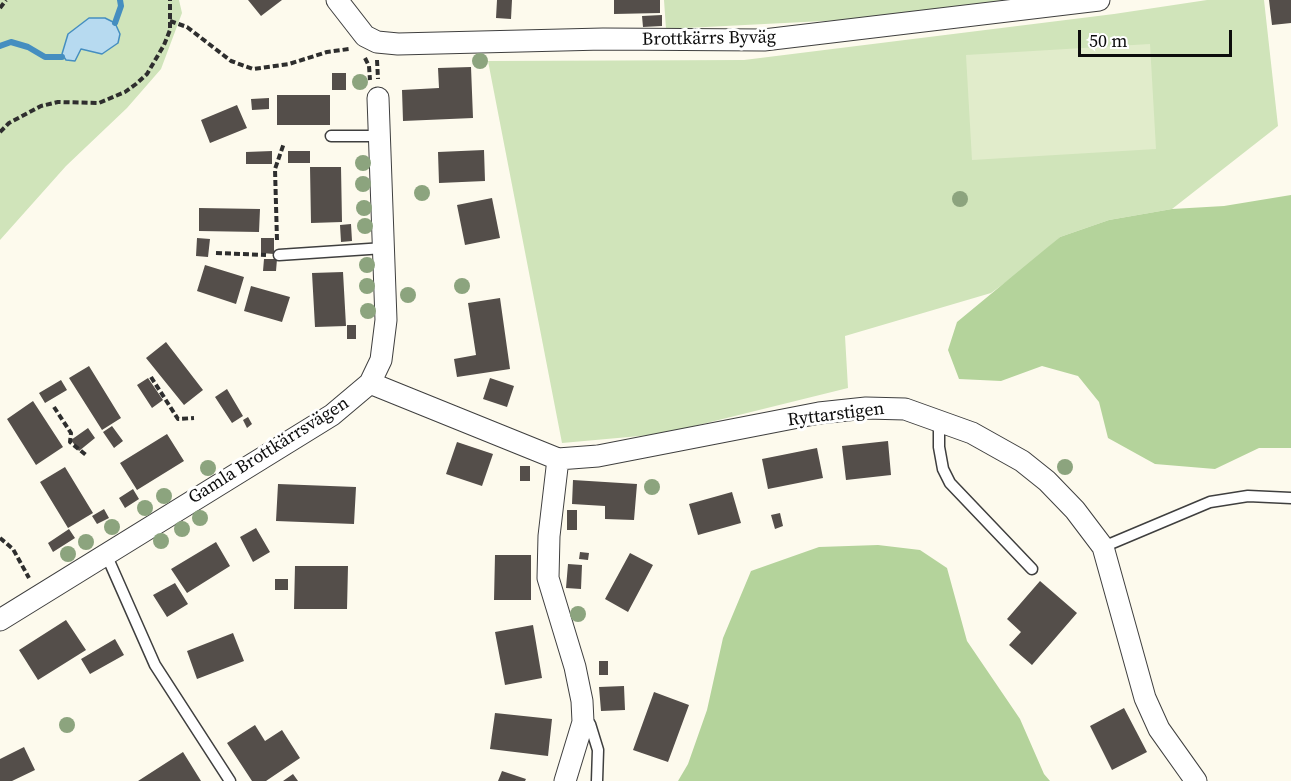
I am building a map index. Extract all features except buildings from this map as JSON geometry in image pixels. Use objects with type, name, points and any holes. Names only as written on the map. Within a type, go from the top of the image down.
[{"type":"street","name":"Brottkärrs Byväg","points":[[337,0],[365,36],[376,42],[398,44],[603,39],[764,40],[1099,0]]},
{"type":"street","name":"Gamla Brottkärrsvägen","points":[[0,620],[332,415],[370,383],[378,372],[385,342],[384,249],[380,136],[374,92]]},
{"type":"street","name":"Ryttarstigen","points":[[370,383],[558,459],[598,456],[819,414],[866,408],[905,409],[972,434],[1022,461],[1047,481],[1075,510],[1103,547],[1145,698],[1159,729],[1196,781]]},
{"type":"street","points":[[558,459],[549,537],[548,578],[575,667],[582,701],[583,722],[565,781]]},
{"type":"lane","points":[[331,136],[380,136]]},
{"type":"lane","points":[[279,255],[384,249]]},
{"type":"lane","points":[[939,420],[939,447],[943,469],[950,483],[1032,569]]},
{"type":"lane","points":[[1103,547],[1210,502],[1248,496],[1291,498]]},
{"type":"lane","points":[[105,554],[155,665],[177,704],[230,781]]},
{"type":"lane","points":[[583,722],[590,724],[598,750],[597,781]]},
{"type":"path","points":[[0,8],[6,0]]},
{"type":"path","points":[[0,132],[9,123],[41,106],[58,102],[99,103],[125,92],[147,74],[158,60],[170,30],[170,0]]},
{"type":"path","points":[[171,21],[187,27],[231,61],[253,69],[288,64],[346,48],[356,50]]},
{"type":"path","points":[[364,56],[369,66],[374,92]]},
{"type":"path","points":[[216,253],[279,255],[275,234],[275,169],[284,143]]},
{"type":"path","points":[[151,377],[178,419],[194,418]]},
{"type":"path","points":[[54,407],[70,433],[70,442],[86,454]]},
{"type":"path","points":[[0,538],[13,549],[38,595]]},
{"type":"green space","points":[[0,0],[179,0],[182,13],[161,69],[127,108],[66,166],[0,240]]},
{"type":"green space","points":[[664,0],[1010,0],[883,18],[666,29]]},
{"type":"green space","points":[[1207,0],[1264,0],[1278,126],[1172,209],[1109,220],[1060,237],[1024,269],[991,293],[845,336],[848,388],[662,434],[562,443],[488,61],[744,60],[1114,14]]},
{"type":"green space","points":[[1150,44],[1156,149],[972,160],[966,55]]},
{"type":"green space","points":[[1291,195],[1291,448],[1259,448],[1215,469],[1155,464],[1108,438],[1099,402],[1078,376],[1042,366],[1001,381],[959,379],[948,350],[957,322],[1060,237],[1109,220],[1172,209],[1224,206]]},
{"type":"green space","points":[[878,545],[920,550],[947,568],[967,641],[1020,719],[1044,774],[1050,781],[678,781],[688,764],[707,710],[723,638],[751,571],[819,547]]},
{"type":"water","points":[[89,18],[105,18],[115,23],[120,34],[118,43],[102,54],[81,49],[75,61],[66,60],[62,54],[68,34]]},
{"type":"waterway","points":[[115,23],[121,6],[120,0]]},
{"type":"waterway","points":[[0,46],[11,42],[28,47],[45,57],[62,57]]}]
